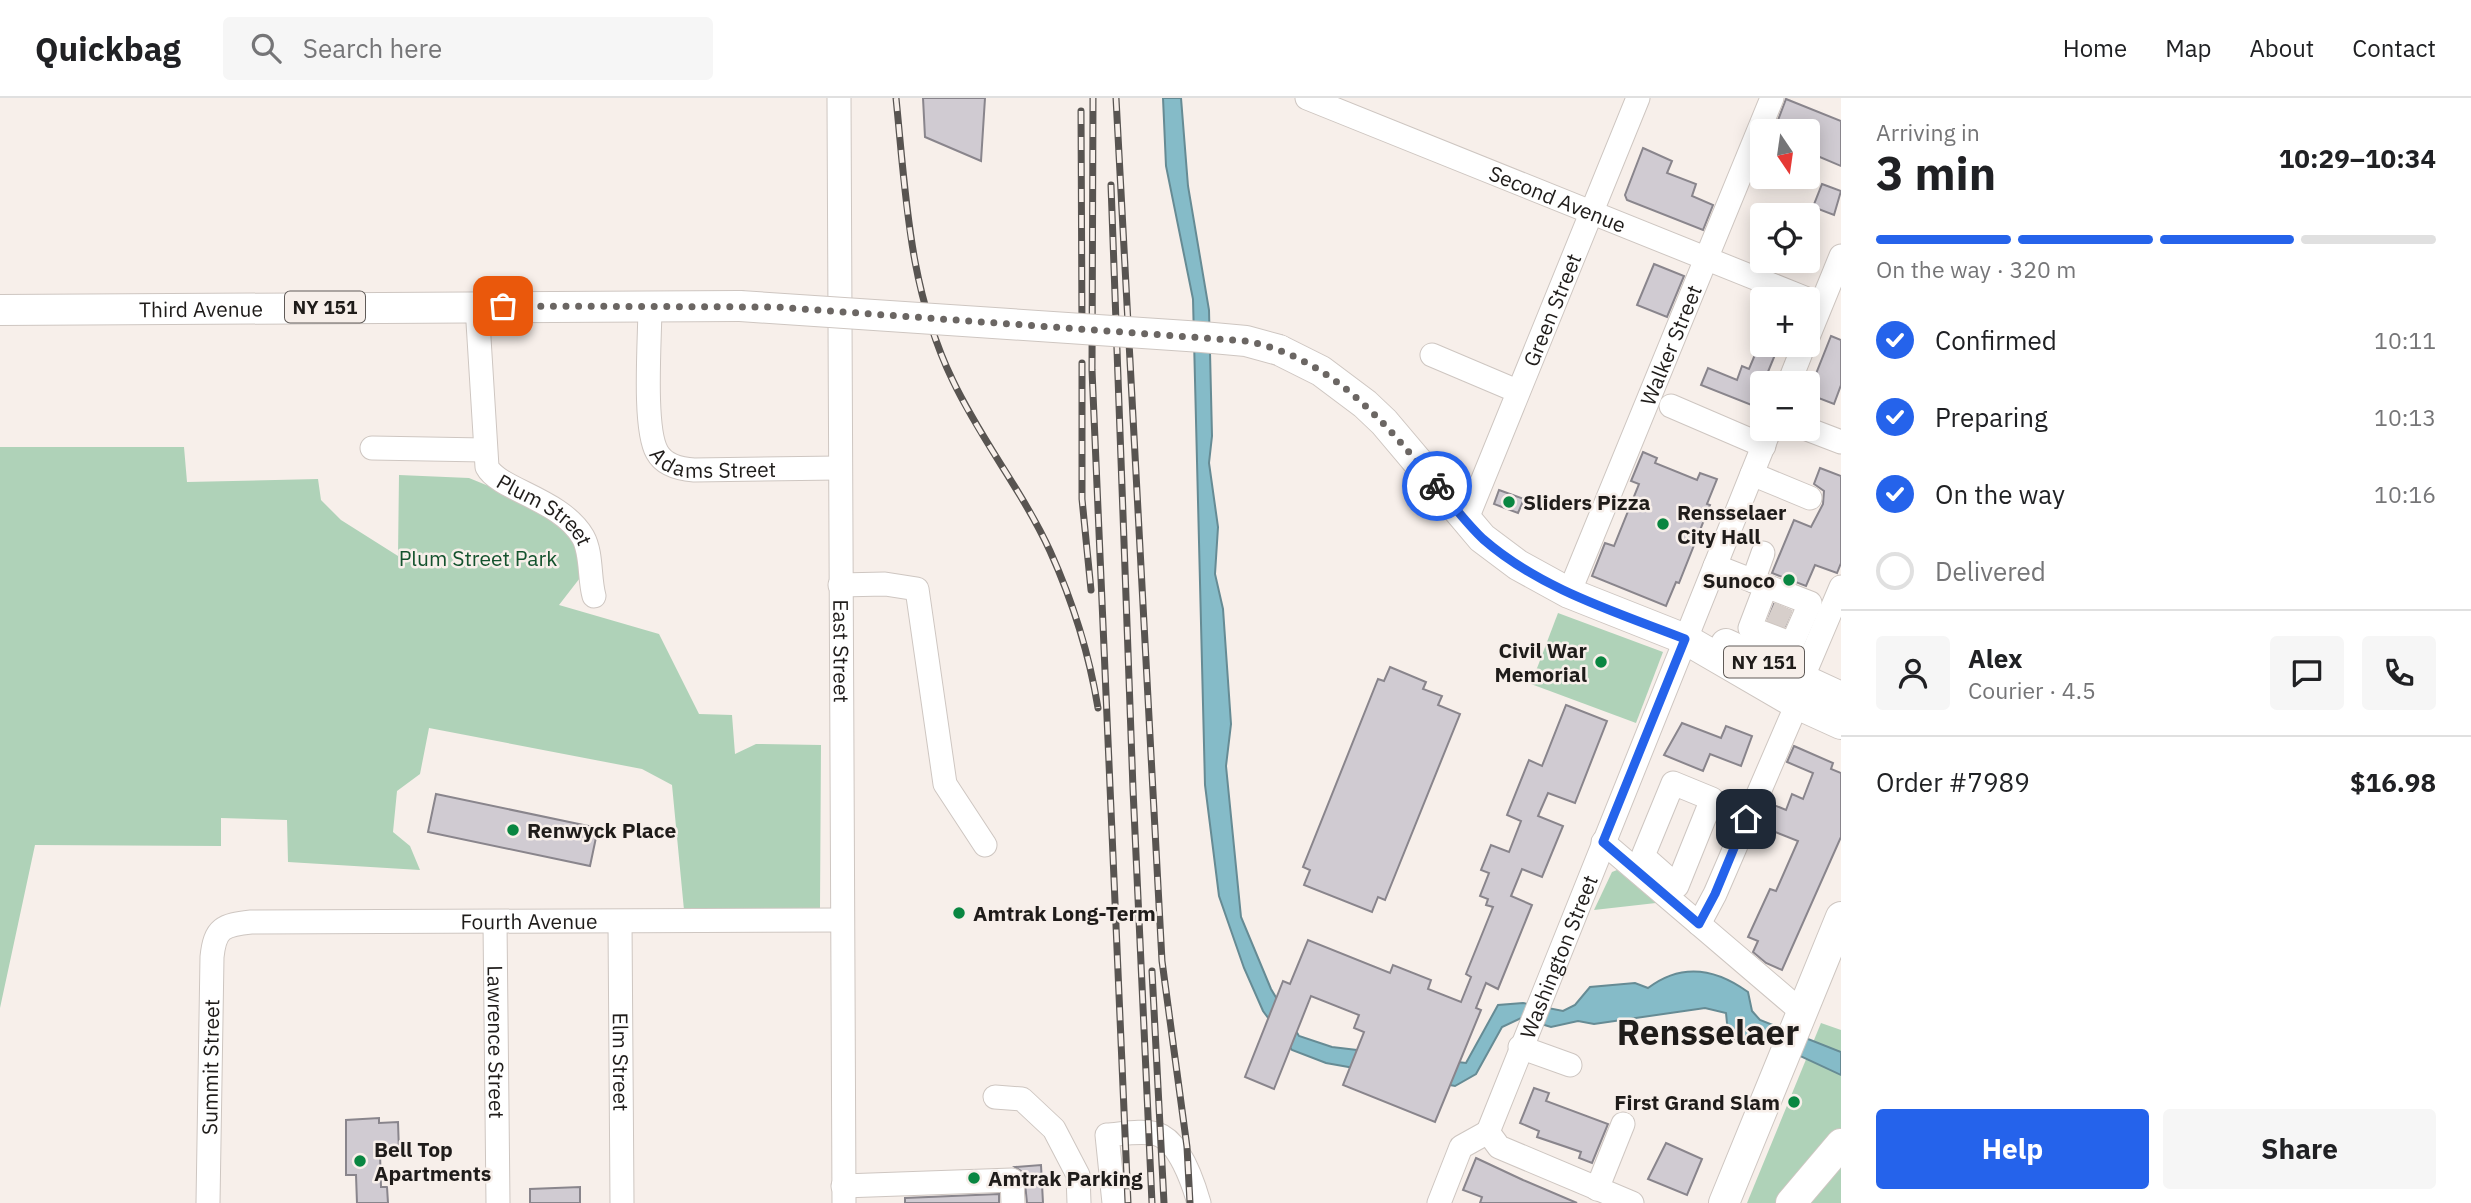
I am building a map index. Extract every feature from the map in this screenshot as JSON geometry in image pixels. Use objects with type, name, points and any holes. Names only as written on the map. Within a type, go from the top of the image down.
[{"type":"main road","name":"Third Avenue","points":[[0,310],[740,306],[1246,341],[1279,350],[1321,371],[1365,404],[1384,422],[1482,538],[1518,565],[1569,593],[1685,639],[1800,692],[1841,724]]},
{"type":"main road","name":"Third Avenue","points":[[1685,639],[1716,639],[1778,625],[1800,692]]},
{"type":"main road","name":"Third Avenue","points":[[1800,692],[1841,697]]},
{"type":"main road","points":[[1800,692],[1828,738],[1841,746]]},
{"type":"main road","points":[[1724,1203],[1841,917]]},
{"type":"main road","points":[[1791,1203],[1841,1144]]},
{"type":"street","name":"East Street","points":[[839,98],[838,468],[844,1194]]},
{"type":"street","name":"Second Avenue","points":[[1307,98],[1777,287]]},
{"type":"street","name":"Green Street","points":[[1466,521],[1637,98]]},
{"type":"street","name":"Walker Street","points":[[1569,593],[1772,98]]},
{"type":"street","points":[[1820,302],[1841,256]]},
{"type":"street","name":"Plum Street","points":[[478,306],[484,450],[491,475],[535,496],[572,523],[584,539],[594,596]]},
{"type":"street","name":"Adams Street","points":[[650,306],[652,435],[657,453],[663,460],[683,469],[694,470],[838,468]]},
{"type":"street","points":[[1432,355],[1517,391]]},
{"type":"street","points":[[1671,406],[1750,432]]},
{"type":"street","points":[[1820,434],[1841,442]]},
{"type":"street","name":"Washington Street","points":[[1488,1132],[1765,441]]},
{"type":"street","points":[[372,448],[484,450]]},
{"type":"street","points":[[1752,474],[1810,498]]},
{"type":"street","points":[[1763,553],[1759,583],[1778,625]]},
{"type":"street","points":[[1715,566],[1810,603],[1778,625]]},
{"type":"street","points":[[840,585],[885,584],[917,589],[945,784],[985,845]]},
{"type":"street","points":[[1699,924],[1715,894],[1841,587]]},
{"type":"street","points":[[1778,625],[1826,624]]},
{"type":"street","points":[[1603,842],[1655,877],[1699,924],[1801,1014]]},
{"type":"street","name":"Fourth Avenue","points":[[218,931],[251,922],[842,920]]},
{"type":"street","name":"Elm Street","points":[[620,922],[622,1203]]},
{"type":"street","name":"Lawrence Street","points":[[495,923],[498,1203]]},
{"type":"street","name":"Summit Street","points":[[208,1203],[212,957],[218,931]]},
{"type":"street","points":[[1520,1048],[1570,1065]]},
{"type":"street","points":[[995,1097],[1022,1099],[1044,1118],[1061,1139],[1078,1175],[1104,1203]]},
{"type":"street","points":[[1587,1192],[1623,1124]]},
{"type":"street","points":[[1439,1203],[1461,1147],[1488,1132],[1499,1146],[1587,1192],[1632,1203]]},
{"type":"street","points":[[1114,1203],[1107,1135],[1148,1133],[1161,1136],[1171,1145],[1188,1175],[1199,1203]]},
{"type":"street","points":[[1078,1175],[1079,1203]]},
{"type":"street","points":[[844,1194],[916,1183],[990,1192],[1012,1180],[1013,1203]]},
{"type":"street","points":[[902,1203],[916,1183]]},
{"type":"green space","name":"Plum Street Park","points":[[0,447],[184,447],[187,482],[318,479],[321,500],[341,520],[398,556],[399,475],[469,478],[542,508],[579,543],[583,574],[559,605],[659,634],[699,714],[732,715],[735,754],[756,744],[821,745],[820,908],[684,910],[672,785],[642,769],[429,728],[420,774],[397,791],[393,832],[410,846],[420,870],[288,862],[287,820],[221,818],[221,846],[35,845],[0,1008]]},
{"type":"green space","points":[[1558,613],[1663,652],[1636,723],[1531,684]]},
{"type":"green space","points":[[1617,870],[1656,903],[1594,910],[1612,872]]},
{"type":"green space","points":[[1821,1023],[1841,1030],[1841,1203],[1747,1203]]},
{"type":"water","points":[[1163,98],[1181,98],[1188,186],[1209,310],[1212,436],[1209,463],[1218,527],[1215,574],[1223,609],[1231,724],[1226,766],[1241,917],[1271,989],[1299,1036],[1332,1047],[1466,1063],[1498,1005],[1523,1003],[1563,1011],[1575,1005],[1590,987],[1635,983],[1648,988],[1673,975],[1698,972],[1723,978],[1748,992],[1752,1011],[1760,1020],[1841,1052],[1841,1075],[1755,1037],[1733,1039],[1728,1033],[1726,1013],[1705,1008],[1594,1024],[1578,1021],[1551,1027],[1521,1018],[1502,1027],[1476,1074],[1455,1086],[1326,1063],[1292,1050],[1263,1011],[1244,968],[1219,896],[1205,785],[1193,299],[1166,166]]},
{"type":"building","points":[[923,98],[985,98],[981,161],[925,137]]},
{"type":"building","points":[[1786,99],[1841,121],[1841,166],[1820,157],[1820,119],[1778,119]]},
{"type":"building","points":[[1643,148],[1672,161],[1667,173],[1696,184],[1692,196],[1713,205],[1703,230],[1627,200],[1625,195]]},
{"type":"building","points":[[1822,184],[1841,191],[1834,215],[1820,210],[1820,203],[1815,203]]},
{"type":"building","points":[[1654,264],[1684,276],[1667,317],[1637,305]]},
{"type":"building","points":[[1831,336],[1841,340],[1841,385],[1834,404],[1820,399],[1820,371],[1817,371]]},
{"type":"building","points":[[1754,357],[1774,357],[1768,371],[1750,371],[1750,404],[1701,385],[1708,368],[1737,380],[1742,366],[1749,369]]},
{"type":"building","name":"Rensselaer City Hall","points":[[1643,452],[1657,458],[1655,463],[1697,480],[1700,473],[1717,479],[1707,504],[1710,505],[1679,583],[1676,582],[1666,606],[1592,576],[1605,543],[1614,546],[1639,484],[1631,481]]},
{"type":"building","points":[[1820,468],[1841,476],[1841,563],[1837,573],[1815,565],[1806,586],[1772,573],[1794,520],[1811,527],[1823,504],[1824,491],[1814,484]]},
{"type":"building","name":"Sliders Pizza","points":[[1499,490],[1524,499],[1518,513],[1494,504]]},
{"type":"building","points":[[1774,604],[1791,611],[1785,626],[1768,620]]},
{"type":"building","points":[[1390,667],[1426,682],[1423,689],[1442,696],[1438,705],[1460,714],[1385,900],[1378,897],[1372,912],[1304,885],[1310,870],[1303,867],[1378,679],[1384,681]]},
{"type":"building","points":[[1566,705],[1607,721],[1575,803],[1548,793],[1538,816],[1563,826],[1542,877],[1522,869],[1511,896],[1532,905],[1498,989],[1486,983],[1476,1008],[1481,1010],[1435,1122],[1343,1085],[1364,1032],[1354,1028],[1359,1015],[1311,996],[1274,1089],[1245,1077],[1283,981],[1290,984],[1308,940],[1390,973],[1393,965],[1431,980],[1428,989],[1461,1002],[1471,977],[1466,974],[1493,907],[1486,905],[1488,899],[1480,896],[1489,873],[1481,870],[1491,845],[1509,852],[1521,821],[1507,815],[1529,760],[1542,766]]},
{"type":"building","points":[[1682,723],[1721,738],[1726,726],[1752,736],[1741,766],[1710,754],[1703,771],[1664,755]]},
{"type":"building","points":[[1794,746],[1833,763],[1831,769],[1841,773],[1841,837],[1782,970],[1766,963],[1753,952],[1758,941],[1748,937],[1770,889],[1776,891],[1798,841],[1760,826],[1769,803],[1786,810],[1792,794],[1803,799],[1813,773],[1787,762]]},
{"type":"building","name":"Renwyck Place","points":[[436,794],[598,828],[590,866],[428,832]]},
{"type":"building","points":[[1534,1088],[1549,1093],[1546,1101],[1608,1124],[1592,1163],[1579,1158],[1581,1152],[1537,1137],[1539,1131],[1520,1123]]},
{"type":"building","name":"Bell Top Apartments","points":[[379,1118],[379,1123],[398,1122],[399,1152],[380,1153],[381,1187],[387,1187],[388,1203],[357,1203],[356,1175],[346,1175],[346,1120]]},
{"type":"building","points":[[1666,1143],[1702,1159],[1687,1195],[1648,1179]]},
{"type":"building","points":[[1476,1158],[1577,1203],[1480,1203],[1482,1197],[1463,1190]]},
{"type":"building","points":[[1041,1165],[1043,1203],[1027,1203],[1024,1173],[1015,1167]]},
{"type":"building","points":[[580,1187],[580,1203],[530,1203],[530,1189]]},
{"type":"building","points":[[999,1194],[999,1203],[905,1203],[905,1198]]},
{"type":"tunnel","points":[[1770,613],[1788,621]]},
{"type":"railway","points":[[896,98],[907,207],[918,278],[938,347],[964,403],[1050,551],[1079,628],[1098,708]]},
{"type":"railway","points":[[1093,98],[1092,370],[1128,1203]]},
{"type":"railway","points":[[1116,98],[1162,961],[1187,1147],[1190,1203]]},
{"type":"railway","points":[[1081,111],[1082,332]]},
{"type":"railway","points":[[1111,185],[1133,789],[1152,1203]]},
{"type":"railway","points":[[1082,363],[1082,499],[1091,590]]},
{"type":"railway","points":[[1152,971],[1164,1203]]},
{"type":"way so far","points":[[503,306],[775,307],[1246,341],[1299,358],[1343,386],[1384,422],[1437,486]]},
{"type":"place","name":"Sliders Pizza","points":[[1509,502]]},
{"type":"place","name":"Rensselaer City Hall","points":[[1663,524]]},
{"type":"place","name":"Sunoco","points":[[1789,580]]},
{"type":"place","name":"Civil War Memorial","points":[[1601,662]]},
{"type":"place","name":"Renwyck Place","points":[[513,830]]},
{"type":"place","name":"Amtrak Long-Term","points":[[959,913]]},
{"type":"place","name":"First Grand Slam","points":[[1794,1102]]},
{"type":"place","name":"Bell Top Apartments","points":[[360,1161]]},
{"type":"place","name":"Amtrak Parking","points":[[974,1178]]},
{"type":"district","name":"Rensselaer","points":[[1708,1032]]},
{"type":"route","points":[[1437,486],[1482,538],[1518,565],[1569,593],[1685,639],[1603,842],[1699,924],[1709,908],[1746,819]]}]
